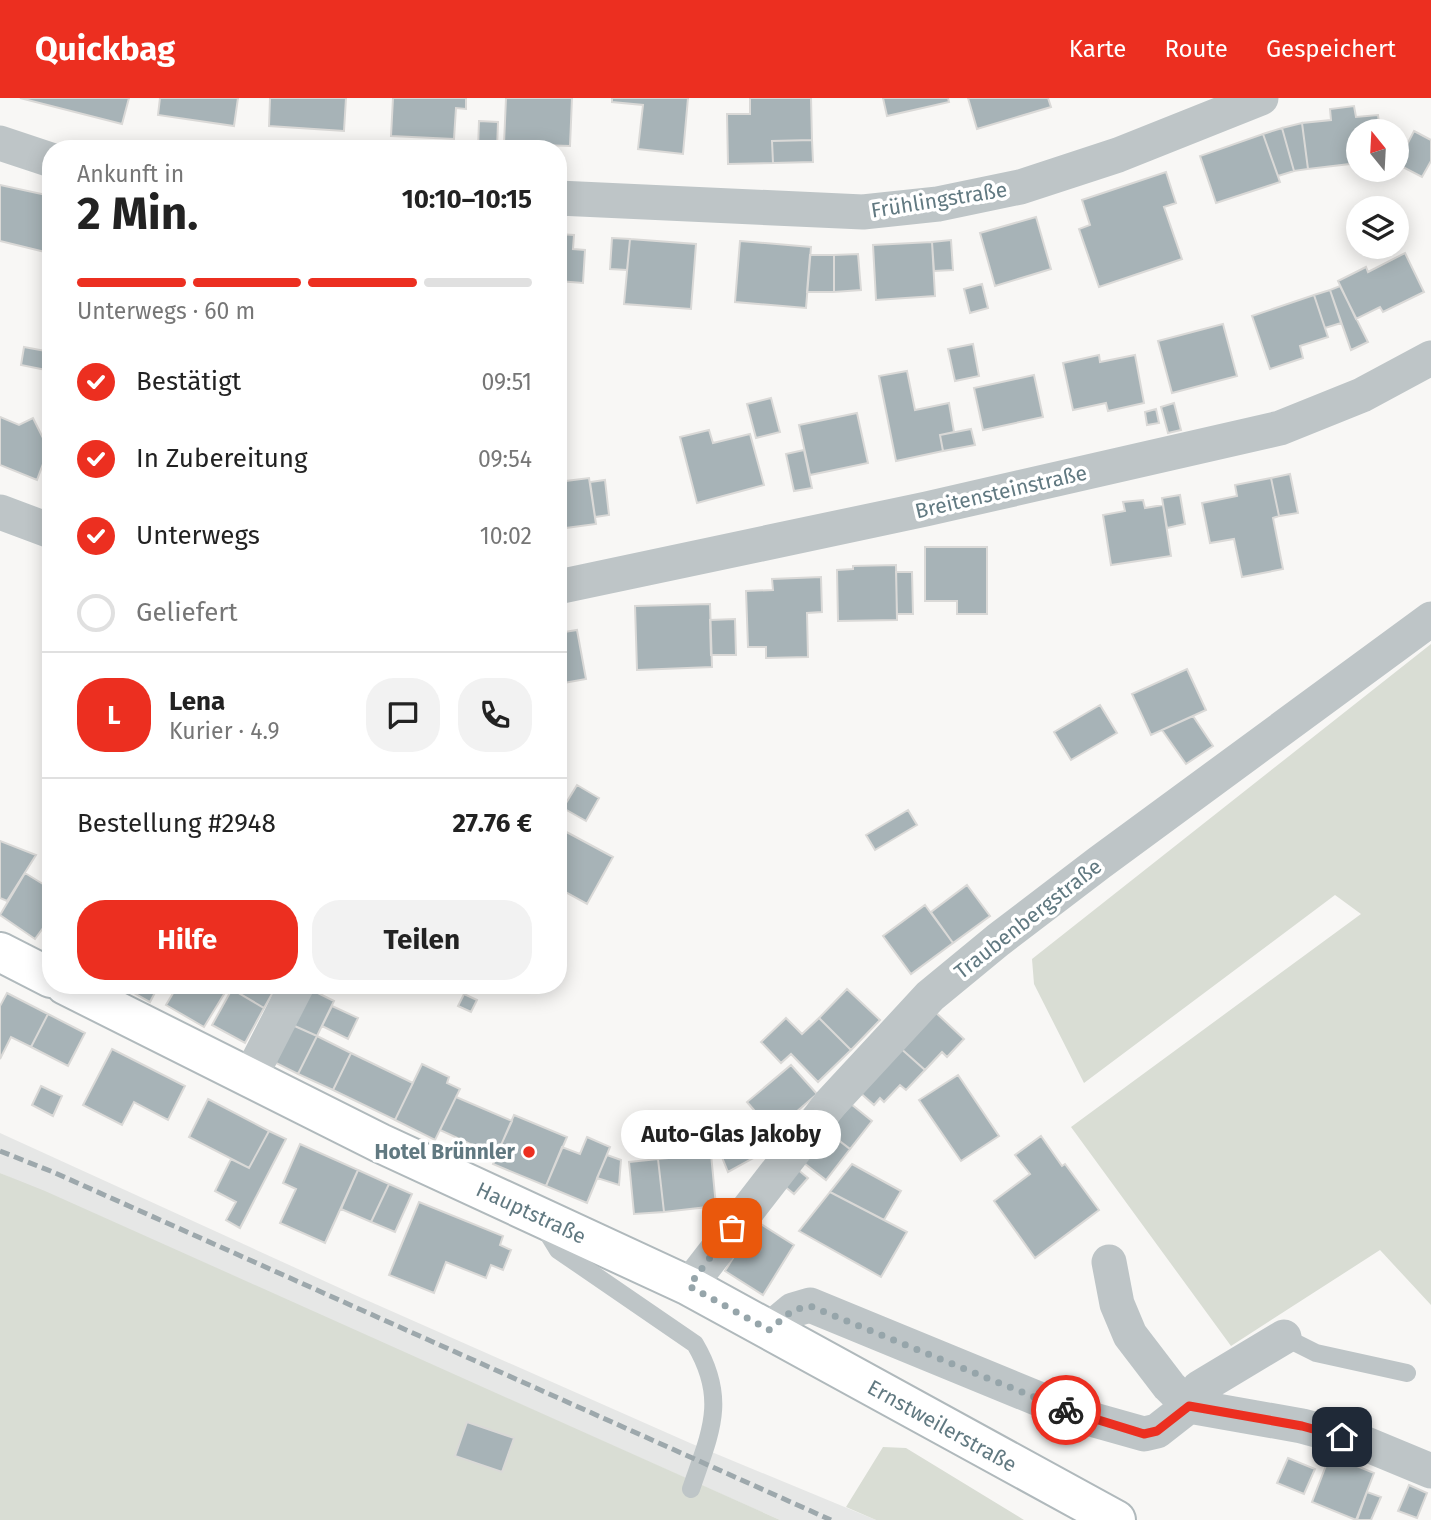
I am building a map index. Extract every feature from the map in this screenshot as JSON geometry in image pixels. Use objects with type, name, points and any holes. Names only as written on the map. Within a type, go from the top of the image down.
[{"type":"main road","points":[[0,952],[42,973]]},
{"type":"main road","name":"Hauptstraße","points":[[83,994],[380,1143],[689,1286],[769,1330]]},
{"type":"main road","name":"Ernstweilerstraße","points":[[769,1330],[1116,1520]]},
{"type":"street","name":"Frühlingstraße","points":[[567,198],[863,212],[938,205],[1020,187],[1118,155],[1262,98]]},
{"type":"street","points":[[0,143],[42,157]]},
{"type":"street","name":"Breitensteinstraße","points":[[567,585],[926,509],[1280,428],[1362,395],[1431,358]]},
{"type":"street","points":[[0,512],[42,528]]},
{"type":"street","name":"Traubenbergstraße","points":[[689,1286],[830,1104],[930,996],[1099,863],[1431,619]]},
{"type":"street","points":[[249,1079],[292,994]]},
{"type":"street","points":[[1109,1262],[1117,1304],[1130,1335],[1169,1386],[1189,1406],[1302,1426],[1350,1439],[1431,1471]]},
{"type":"street","points":[[769,1330],[793,1310],[810,1306],[1080,1416],[1144,1434],[1157,1431],[1189,1406],[1199,1388],[1284,1337]]},
{"type":"lane","points":[[554,1224],[550,1237],[558,1250],[695,1344],[704,1359],[715,1400],[713,1428],[691,1489]]},
{"type":"lane","points":[[1284,1337],[1316,1353],[1407,1373]]},
{"type":"shaded area","points":[[1431,644],[1431,1305],[1380,1250],[1231,1346],[1071,1127],[1361,914],[1335,895],[1084,1083],[1034,984],[1032,959]]},
{"type":"shaded area","points":[[0,1133],[355,1295],[690,1443],[876,1520],[780,1520],[0,1173]]},
{"type":"shaded area","points":[[0,1173],[45,1191],[780,1520],[0,1520]]},
{"type":"shaded area","points":[[883,1447],[906,1448],[1024,1520],[876,1520],[846,1507]]},
{"type":"building","points":[[20,98],[129,98],[122,124]]},
{"type":"building","points":[[160,98],[238,98],[234,126],[158,115]]},
{"type":"building","points":[[270,98],[346,98],[344,131],[269,126]]},
{"type":"building","points":[[393,98],[466,98],[466,109],[456,108],[454,139],[391,136]]},
{"type":"building","points":[[506,98],[572,98],[570,146],[567,146],[567,140],[504,140]]},
{"type":"building","points":[[612,98],[688,98],[683,154],[638,149],[643,105],[612,102]]},
{"type":"building","points":[[750,98],[811,98],[812,140],[772,141],[773,163],[728,164],[727,114],[750,114]]},
{"type":"building","points":[[883,98],[948,98],[949,102],[887,116]]},
{"type":"building","points":[[968,98],[1048,98],[1051,107],[977,129]]},
{"type":"building","points":[[1354,106],[1356,117],[1378,115],[1378,119],[1346,119],[1346,164],[1308,169],[1302,123],[1331,120],[1330,109]]},
{"type":"building","points":[[479,121],[498,122],[497,140],[478,140]]},
{"type":"building","points":[[1302,123],[1308,169],[1294,171],[1282,128]]},
{"type":"building","points":[[1282,128],[1294,171],[1278,176],[1263,134]]},
{"type":"building","points":[[1414,131],[1431,140],[1431,161],[1422,177],[1409,170],[1409,141]]},
{"type":"building","points":[[1263,134],[1280,182],[1216,203],[1200,156]]},
{"type":"building","points":[[812,140],[813,162],[773,163],[772,141]]},
{"type":"building","points":[[1166,172],[1176,203],[1164,207],[1182,259],[1099,287],[1079,229],[1090,225],[1082,200]]},
{"type":"building","points":[[0,185],[42,194],[42,251],[0,241]]},
{"type":"building","points":[[1036,217],[1051,269],[995,286],[980,233]]},
{"type":"building","points":[[567,235],[574,235],[573,249],[585,250],[583,283],[567,282]]},
{"type":"building","points":[[612,238],[630,239],[627,270],[610,269]]},
{"type":"building","points":[[630,239],[696,244],[691,309],[624,304]]},
{"type":"building","points":[[951,240],[953,270],[934,271],[932,242]]},
{"type":"building","points":[[740,241],[811,247],[806,308],[735,302]]},
{"type":"building","points":[[932,242],[935,296],[876,300],[873,245]]},
{"type":"building","points":[[858,254],[861,290],[834,292],[834,255]]},
{"type":"building","points":[[810,255],[834,255],[834,292],[807,292]]},
{"type":"building","points":[[1393,259],[1408,259],[1424,292],[1383,312],[1380,307],[1356,319],[1338,281],[1366,267],[1368,272]]},
{"type":"building","points":[[982,284],[988,308],[970,313],[964,289]]},
{"type":"building","points":[[1340,286],[1368,342],[1351,350],[1330,290]]},
{"type":"building","points":[[1330,290],[1341,323],[1325,328],[1314,295]]},
{"type":"building","points":[[1314,295],[1328,337],[1300,346],[1303,358],[1270,369],[1252,316]]},
{"type":"building","points":[[1223,324],[1237,376],[1172,393],[1158,341]]},
{"type":"building","points":[[973,344],[979,376],[955,381],[948,349]]},
{"type":"building","points":[[24,347],[42,350],[42,369],[21,365]]},
{"type":"building","points":[[1099,355],[1100,362],[1135,355],[1144,403],[1108,411],[1106,403],[1073,410],[1063,363]]},
{"type":"building","points":[[907,371],[915,410],[949,403],[954,432],[940,435],[943,451],[896,461],[879,376]]},
{"type":"building","points":[[1034,375],[1043,417],[983,430],[974,388]]},
{"type":"building","points":[[771,398],[780,432],[756,438],[747,404]]},
{"type":"building","points":[[1174,403],[1181,430],[1168,433],[1161,407]]},
{"type":"building","points":[[1156,409],[1159,423],[1147,425],[1145,412]]},
{"type":"building","points":[[857,413],[868,463],[810,475],[799,425]]},
{"type":"building","points":[[0,417],[19,425],[33,418],[42,436],[42,467],[37,480],[0,465]]},
{"type":"building","points":[[971,429],[975,445],[943,451],[940,435]]},
{"type":"building","points":[[709,430],[713,443],[750,434],[764,485],[697,503],[680,437]]},
{"type":"building","points":[[804,450],[812,488],[794,491],[786,454]]},
{"type":"building","points":[[1290,474],[1298,513],[1279,516],[1271,478]]},
{"type":"building","points":[[589,478],[596,524],[567,528],[567,481]]},
{"type":"building","points":[[1271,478],[1279,516],[1273,518],[1283,569],[1242,577],[1234,539],[1210,543],[1202,503],[1237,496],[1235,485]]},
{"type":"building","points":[[605,480],[609,515],[595,517],[590,482]]},
{"type":"building","points":[[1180,495],[1185,524],[1167,528],[1162,498]]},
{"type":"building","points":[[1143,500],[1145,508],[1163,505],[1171,556],[1111,565],[1103,515],[1125,511],[1123,502]]},
{"type":"building","points":[[925,547],[987,547],[987,614],[957,614],[957,601],[925,601]]},
{"type":"building","points":[[896,565],[897,620],[838,621],[837,570],[853,569],[853,566]]},
{"type":"building","points":[[896,572],[912,572],[913,614],[897,614]]},
{"type":"building","points":[[821,577],[822,612],[807,613],[808,657],[766,658],[766,647],[748,647],[746,591],[773,590],[772,579]]},
{"type":"building","points":[[710,604],[712,667],[637,670],[635,606]]},
{"type":"building","points":[[735,619],[736,655],[711,655],[710,620]]},
{"type":"building","points":[[577,630],[586,679],[567,682],[567,632]]},
{"type":"building","points":[[1187,669],[1206,710],[1151,735],[1132,694]]},
{"type":"building","points":[[1100,705],[1117,733],[1071,760],[1054,732]]},
{"type":"building","points":[[1193,716],[1213,746],[1186,764],[1162,730]]},
{"type":"building","points":[[577,785],[599,798],[586,821],[567,810],[567,801]]},
{"type":"building","points":[[908,810],[917,825],[875,850],[866,835]]},
{"type":"building","points":[[567,832],[613,857],[587,904],[567,893]]},
{"type":"building","points":[[0,841],[36,855],[7,901],[0,898]]},
{"type":"building","points":[[25,873],[42,883],[42,929],[35,939],[0,915]]},
{"type":"building","points":[[967,885],[990,916],[953,943],[931,912]]},
{"type":"building","points":[[925,905],[953,943],[911,974],[883,936]]},
{"type":"building","points":[[847,989],[880,1020],[851,1050],[819,1018]]},
{"type":"building","points":[[7,993],[48,1014],[31,1047],[11,1037],[0,1059],[0,1006]]},
{"type":"building","points":[[136,994],[154,994],[150,1002]]},
{"type":"building","points":[[173,994],[224,994],[204,1027],[166,1005]]},
{"type":"building","points":[[229,994],[240,994],[264,1008],[245,1043],[212,1025]]},
{"type":"building","points":[[240,994],[272,994],[264,1008]]},
{"type":"building","points":[[302,994],[320,994],[334,1001],[317,1036],[288,1023]]},
{"type":"building","points":[[464,994],[477,1000],[471,1012],[458,1006]]},
{"type":"building","points":[[332,1006],[358,1018],[348,1039],[322,1026]]},
{"type":"building","points":[[932,1009],[964,1039],[947,1057],[942,1052],[925,1070],[898,1046]]},
{"type":"building","points":[[48,1014],[85,1033],[68,1066],[31,1047]]},
{"type":"building","points":[[786,1018],[802,1034],[819,1018],[851,1050],[818,1082],[791,1054],[781,1063],[761,1042]]},
{"type":"building","points":[[288,1023],[317,1036],[298,1074],[270,1060]]},
{"type":"building","points":[[317,1036],[351,1053],[333,1090],[298,1074]]},
{"type":"building","points":[[898,1046],[925,1070],[906,1090],[900,1085],[884,1102],[880,1098],[874,1105],[857,1090]]},
{"type":"building","points":[[112,1049],[185,1086],[168,1120],[134,1102],[122,1125],[83,1105]]},
{"type":"building","points":[[351,1053],[413,1083],[395,1120],[333,1090]]},
{"type":"building","points":[[422,1064],[449,1077],[447,1083],[460,1089],[435,1140],[395,1120]]},
{"type":"building","points":[[791,1065],[817,1094],[773,1132],[747,1102]]},
{"type":"building","points":[[958,1075],[999,1136],[961,1161],[919,1100]]},
{"type":"building","points":[[41,1086],[62,1096],[53,1116],[32,1105]]},
{"type":"building","points":[[456,1097],[512,1121],[496,1156],[440,1130]]},
{"type":"building","points":[[208,1099],[269,1131],[249,1168],[189,1137]]},
{"type":"building","points":[[851,1104],[872,1121],[850,1149],[828,1132]]},
{"type":"building","points":[[725,1112],[734,1135],[751,1125],[766,1151],[728,1172],[707,1120]]},
{"type":"building","name":"Hotel Brünnler","points":[[514,1115],[567,1137],[546,1186],[493,1164]]},
{"type":"building","points":[[760,1118],[779,1139],[766,1151],[751,1125]]},
{"type":"building","points":[[269,1131],[286,1139],[240,1228],[226,1220],[236,1202],[215,1191],[231,1159],[249,1168]]},
{"type":"building","points":[[828,1132],[850,1149],[826,1180],[804,1163]]},
{"type":"building","points":[[1041,1136],[1099,1210],[1035,1258],[994,1201],[1030,1174],[1015,1155]]},
{"type":"building","points":[[587,1137],[610,1147],[587,1203],[546,1186],[562,1147],[580,1154]]},
{"type":"building","points":[[300,1144],[358,1170],[325,1243],[280,1223],[296,1189],[283,1183]]},
{"type":"building","points":[[711,1154],[716,1206],[664,1212],[658,1159]]},
{"type":"building","points":[[607,1155],[621,1160],[619,1185],[597,1178]]},
{"type":"building","points":[[658,1159],[664,1212],[634,1214],[629,1162]]},
{"type":"building","points":[[852,1164],[901,1191],[884,1220],[830,1192]]},
{"type":"building","points":[[797,1169],[808,1178],[794,1194],[783,1185]]},
{"type":"building","points":[[358,1170],[389,1184],[371,1222],[341,1209]]},
{"type":"building","points":[[389,1184],[412,1194],[395,1232],[371,1222]]},
{"type":"building","points":[[830,1192],[907,1232],[881,1277],[799,1231]]},
{"type":"building","points":[[419,1202],[503,1236],[500,1245],[511,1250],[503,1270],[491,1265],[486,1278],[446,1262],[434,1293],[389,1275]]},
{"type":"building","points":[[756,1221],[794,1245],[763,1295],[725,1271]]},
{"type":"building","points":[[467,1422],[514,1438],[502,1472],[455,1456]]},
{"type":"building","points":[[1330,1455],[1374,1473],[1356,1520],[1312,1502]]},
{"type":"building","points":[[1288,1458],[1315,1469],[1304,1494],[1277,1483]]},
{"type":"building","points":[[1409,1485],[1427,1493],[1417,1518],[1398,1511]]},
{"type":"building","points":[[1367,1492],[1381,1497],[1371,1520],[1357,1520]]},
{"type":"railway","points":[[0,1151],[53,1172],[831,1520]]},
{"type":"way so far","points":[[732,1228],[689,1286],[769,1330],[793,1310],[810,1306],[1066,1410]]},
{"type":"place","name":"Hotel Brünnler","points":[[529,1152]]},
{"type":"place","name":"Auto-Glas Jakoby","points":[[732,1228]]},
{"type":"route","points":[[1066,1410],[1144,1434],[1157,1431],[1189,1406],[1302,1426],[1342,1437]]}]
